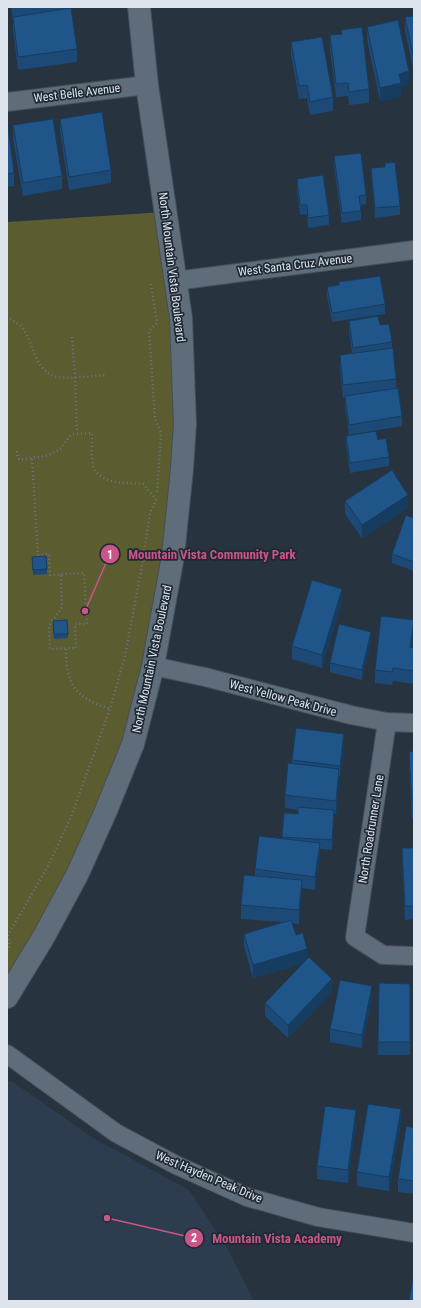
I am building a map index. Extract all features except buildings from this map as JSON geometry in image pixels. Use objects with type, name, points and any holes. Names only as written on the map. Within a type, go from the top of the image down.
[{"type":"street","name":"North Mountain Vista Boulevard","points":[[7,996],[43,938],[77,875],[105,813],[133,744],[153,666],[174,556],[184,431],[181,318],[147,85],[139,7]]},
{"type":"street","name":"West Belle Avenue","points":[[7,102],[147,85]]},
{"type":"street","name":"West Santa Cruz Avenue","points":[[175,281],[414,250]]},
{"type":"street","name":"West Yellow Peak Drive","points":[[153,666],[205,677],[351,715],[387,722],[414,723]]},
{"type":"street","name":"North Roadrunner Lane","points":[[387,722],[355,937],[384,955],[414,956]]},
{"type":"street","name":"West Hayden Peak Drive","points":[[7,1054],[116,1133],[176,1165],[247,1196],[318,1217],[414,1233]]},
{"type":"path","points":[[7,951],[10,946],[8,934],[48,866],[71,817],[110,709],[125,656],[142,566],[150,513],[157,499],[161,433],[154,419],[149,331],[156,323],[151,284]]},
{"type":"path","points":[[7,316],[23,329],[39,363],[46,372],[58,377],[106,375]]},
{"type":"path","points":[[72,337],[77,433]]},
{"type":"path","points":[[17,451],[18,458],[20,460],[49,455],[57,452],[70,436],[77,433],[92,433],[93,466],[98,474],[105,479],[114,482],[144,484],[157,499]]},
{"type":"path","points":[[32,459],[38,555],[49,554],[50,575],[84,573],[87,624],[75,624],[76,648],[50,649],[49,626],[62,607],[60,575]]},
{"type":"path","points":[[66,649],[67,670],[75,689],[84,697],[98,705],[110,709]]},
{"type":"shaded area","points":[[165,212],[185,424],[133,744],[7,997],[7,222]]},
{"type":"shaded area","points":[[7,1081],[13,1082],[93,1138],[189,1190],[226,1246],[254,1301],[7,1301]]},
{"type":"place","name":"Mountain Vista Community Park","points":[[85,611]]},
{"type":"place","name":"Mountain Vista Academy","points":[[107,1218]]}]
